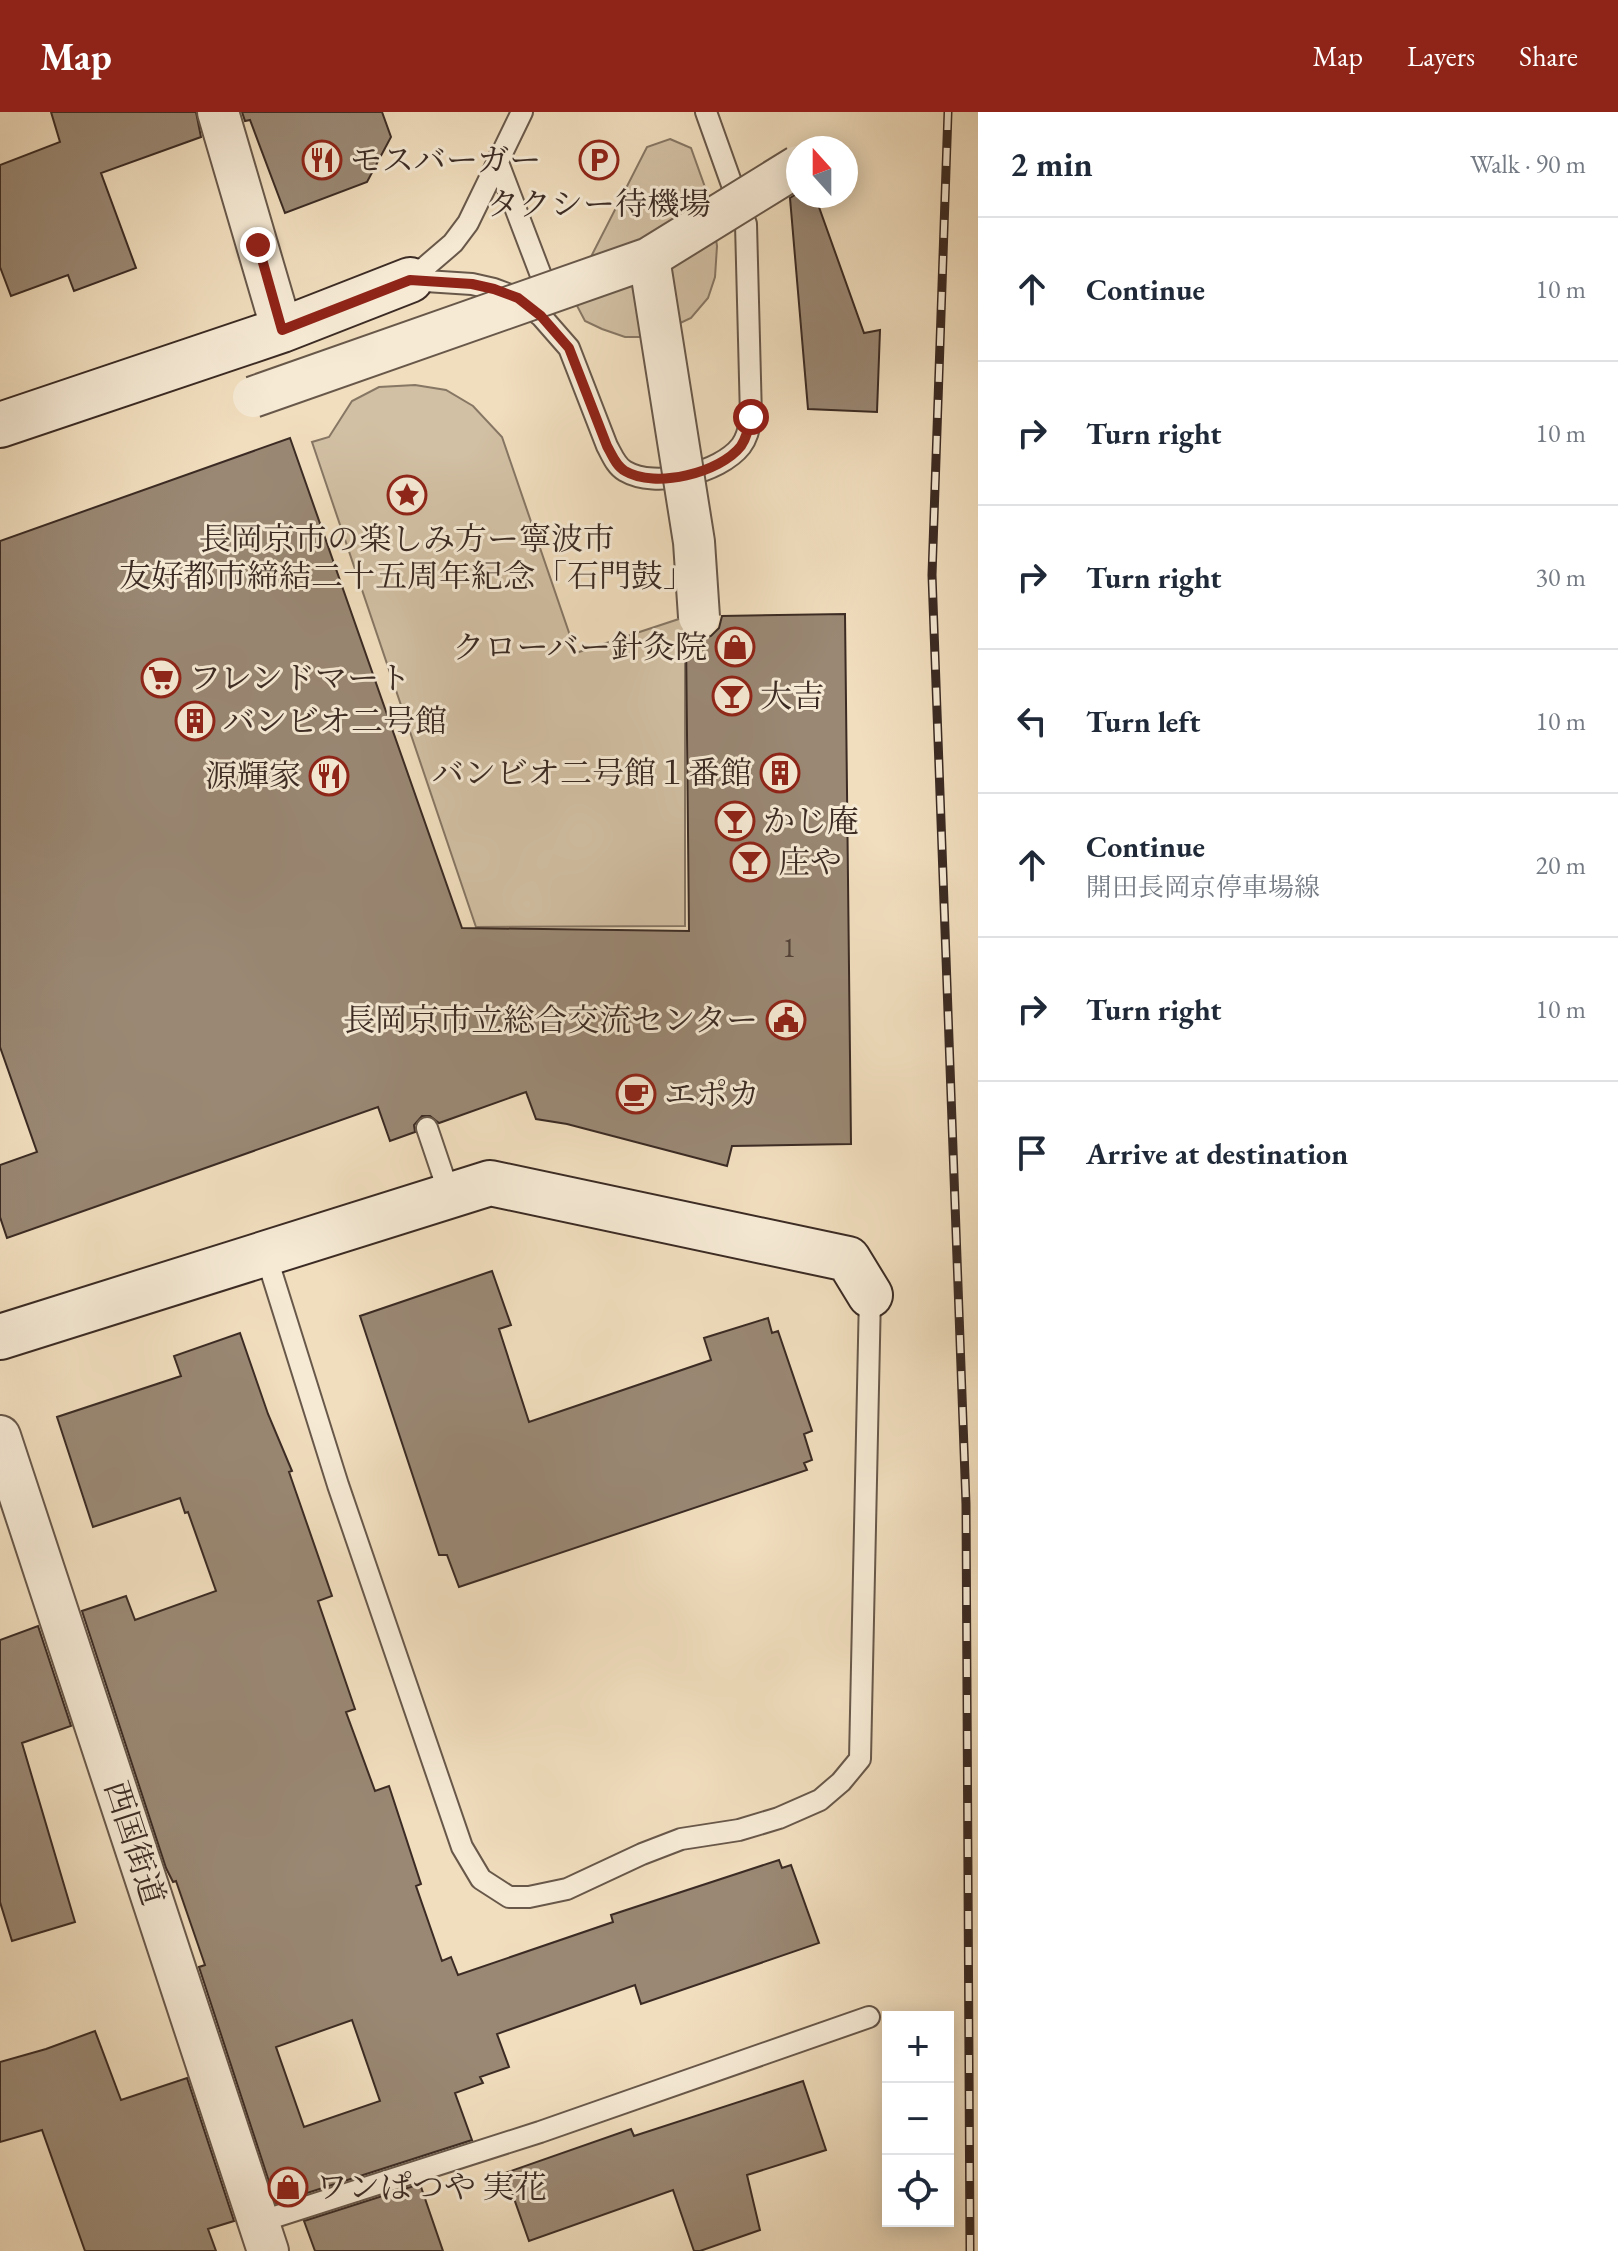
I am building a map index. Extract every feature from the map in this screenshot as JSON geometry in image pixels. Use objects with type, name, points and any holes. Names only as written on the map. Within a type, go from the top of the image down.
[{"type":"street","points":[[218,112],[282,330]]},
{"type":"street","points":[[253,397],[649,258],[786,173]]},
{"type":"street","points":[[649,258],[694,542],[699,617]]},
{"type":"street","points":[[0,425],[282,330],[410,280]]},
{"type":"street","points":[[0,1337],[490,1183],[848,1259],[870,1295]]},
{"type":"street","name":"西国街道","points":[[0,1436],[263,2236]]},
{"type":"lane","points":[[410,280],[453,243],[468,223],[522,112]]},
{"type":"lane","points":[[497,160],[614,460],[624,471],[641,477],[660,480],[678,478],[729,457],[748,434],[751,417],[746,224],[706,112]]},
{"type":"lane","points":[[410,280],[472,284],[518,298],[541,316],[569,348]]},
{"type":"lane","points":[[427,1128],[450,1196]]},
{"type":"lane","points":[[265,1252],[338,1485],[462,1847],[481,1879],[509,1897],[529,1897],[567,1889],[681,1839],[739,1830],[779,1818],[820,1800],[841,1782],[860,1759],[870,1295]]},
{"type":"lane","points":[[263,2236],[540,2132],[869,2017]]},
{"type":"shaded area","points":[[670,139],[691,148],[711,204],[717,246],[715,277],[708,298],[691,318],[645,337],[625,337],[585,321],[573,292],[647,147]]},
{"type":"shaded area","points":[[415,385],[446,390],[473,406],[502,437],[576,653],[685,617],[685,926],[476,927],[312,442],[329,437],[352,401],[379,387]]},
{"type":"building","points":[[51,112],[196,112],[201,137],[101,173],[136,268],[74,291],[68,275],[11,296],[0,267],[0,165],[60,142]]},
{"type":"building","name":"モスバーガー","points":[[242,112],[382,112],[391,137],[367,182],[285,213],[250,120],[245,121]]},
{"type":"building","points":[[791,208],[819,208],[864,333],[880,330],[877,412],[808,409]]},
{"type":"building","points":[[290,438],[462,928],[689,931],[686,636],[700,640],[711,636],[719,628],[722,616],[845,614],[851,1144],[732,1146],[727,1166],[567,1124],[536,1119],[526,1092],[439,1123],[430,1116],[422,1116],[414,1125],[415,1132],[390,1141],[378,1107],[7,1238],[0,1217],[0,1165],[37,1152],[0,1047],[0,541]]},
{"type":"building","points":[[492,1271],[511,1325],[499,1329],[529,1422],[711,1360],[704,1338],[768,1318],[772,1333],[778,1331],[812,1431],[804,1434],[812,1460],[804,1463],[807,1470],[459,1587],[447,1555],[439,1555],[360,1316]]},
{"type":"building","points":[[240,1333],[292,1471],[289,1472],[332,1596],[318,1601],[355,1709],[346,1712],[375,1791],[389,1786],[421,1884],[416,1886],[442,1961],[451,1957],[458,1975],[613,1922],[611,1915],[779,1860],[782,1868],[791,1865],[819,1943],[641,2004],[635,1985],[497,2034],[509,2067],[480,2077],[483,2083],[455,2093],[472,2140],[276,2203],[199,1967],[205,1965],[176,1881],[173,1882],[166,1868],[82,1611],[126,1596],[135,1620],[216,1591],[188,1512],[185,1513],[180,1498],[93,1527],[57,1417],[181,1376],[174,1356]],"holes":[[[352,2020],[380,2101],[304,2127],[276,2047]]]},
{"type":"building","points":[[38,1626],[71,1726],[22,1743],[75,1922],[12,1941],[0,1902],[0,1640]]},
{"type":"building","points":[[95,2031],[121,2100],[187,2078],[234,2221],[208,2229],[216,2251],[85,2251],[42,2130],[0,2142],[0,2062]]},
{"type":"building","points":[[803,2081],[826,2150],[747,2175],[760,2230],[694,2251],[673,2190],[529,2241],[505,2173],[631,2129],[634,2136]]},
{"type":"building","points":[[420,2184],[443,2251],[315,2251],[304,2221]]},
{"type":"railway","points":[[948,112],[932,575],[966,1504],[970,2251]]},
{"type":"place","name":"モスバーガー","points":[[322,160]]},
{"type":"place","name":"タクシー待機場","points":[[599,160]]},
{"type":"place","name":"長岡京市の楽しみ方ー寧波市 友好都市締結二十五周年紀念「石門鼓」","points":[[407,495]]},
{"type":"place","name":"クローバー針灸院","points":[[735,647]]},
{"type":"place","name":"フレンドマート","points":[[161,678]]},
{"type":"place","name":"大吉","points":[[732,696]]},
{"type":"place","name":"バンビオ二号館","points":[[195,721]]},
{"type":"place","name":"バンビオ二号館１番館","points":[[780,773]]},
{"type":"place","name":"源輝家","points":[[329,776]]},
{"type":"place","name":"かじ庵","points":[[735,821]]},
{"type":"place","name":"庄や","points":[[750,862]]},
{"type":"place","name":"長岡京市立総合交流センター","points":[[786,1020]]},
{"type":"place","name":"エポカ","points":[[636,1094]]},
{"type":"place","name":"ワンぱつや 実花","points":[[288,2187]]},
{"type":"route","points":[[258,245],[282,330],[410,280],[472,284],[518,298],[541,316],[569,348],[614,460],[624,471],[641,477],[660,480],[678,478],[729,457],[748,434],[751,417]]}]
